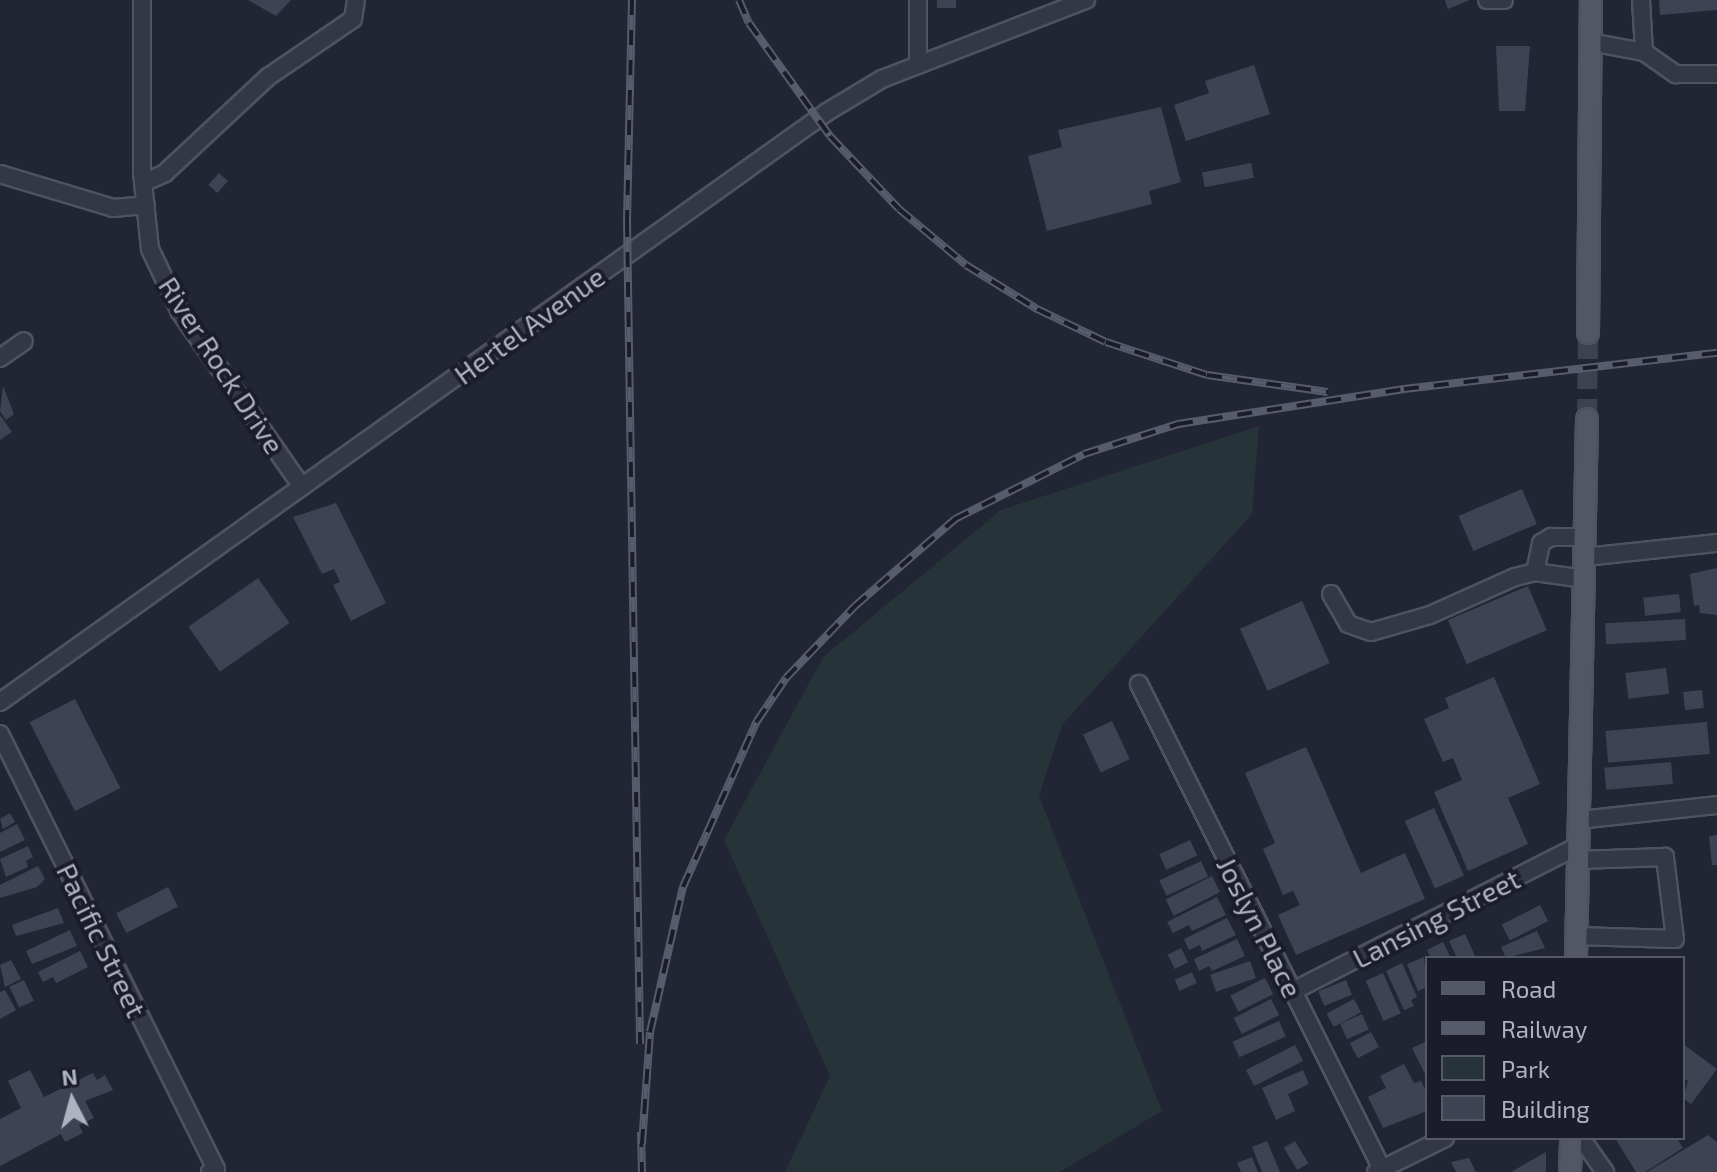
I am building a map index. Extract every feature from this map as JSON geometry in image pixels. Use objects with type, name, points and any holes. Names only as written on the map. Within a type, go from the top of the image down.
[{"type":"main road","points":[[1588,333],[1591,0]]},
{"type":"main road","points":[[1576,956],[1587,419]]},
{"type":"main road","points":[[1570,1172],[1571,1140]]},
{"type":"street","name":"River Rock Drive","points":[[142,0],[143,183],[150,249],[180,312],[302,487]]},
{"type":"street","points":[[143,183],[165,173],[268,77],[353,19],[356,0]]},
{"type":"street","points":[[918,0],[918,65]]},
{"type":"street","name":"Hertel Avenue","points":[[0,702],[827,112],[882,79],[1086,0]]},
{"type":"street","points":[[1487,0],[1504,0]]},
{"type":"street","points":[[1641,0],[1644,52]]},
{"type":"street","points":[[1590,42],[1644,52],[1676,74],[1717,74]]},
{"type":"street","points":[[0,174],[113,208],[146,205]]},
{"type":"street","points":[[0,358],[24,341]]},
{"type":"street","points":[[1535,572],[1541,543],[1551,537],[1586,547],[1717,543]]},
{"type":"street","points":[[1331,594],[1348,624],[1371,632],[1430,615],[1535,572],[1585,579]]},
{"type":"street","name":"Joslyn Place","points":[[1139,684],[1293,991],[1379,1171]]},
{"type":"street","name":"Pacific Street","points":[[0,734],[216,1169],[210,1172]]},
{"type":"street","points":[[1579,820],[1717,805]]},
{"type":"street","points":[[1576,936],[1675,939],[1665,857],[1579,853]]},
{"type":"street","name":"Lansing Street","points":[[1293,991],[1579,853]]},
{"type":"street","points":[[1379,1171],[1441,1140]]},
{"type":"street","points":[[1582,1140],[1605,1172]]},
{"type":"green space","points":[[1259,426],[1252,514],[1062,725],[1039,796],[1162,1111],[1060,1172],[785,1172],[830,1076],[724,840],[823,657],[1001,510]]},
{"type":"building","points":[[248,0],[291,0],[276,16]]},
{"type":"building","points":[[937,0],[956,0],[956,8],[937,8]]},
{"type":"building","points":[[1445,0],[1470,0],[1448,9]]},
{"type":"building","points":[[1659,0],[1717,0],[1717,10],[1660,15]]},
{"type":"building","points":[[1496,46],[1530,46],[1525,111],[1499,111]]},
{"type":"building","points":[[1254,65],[1270,114],[1186,141],[1174,105],[1209,93],[1205,81]]},
{"type":"building","points":[[1161,107],[1181,182],[1149,191],[1152,204],[1047,231],[1028,156],[1062,147],[1058,130]]},
{"type":"building","points":[[1251,163],[1254,178],[1205,187],[1202,173]]},
{"type":"building","points":[[219,173],[228,181],[217,193],[208,185]]},
{"type":"building","points":[[3,386],[14,414],[6,420],[0,411]]},
{"type":"building","points":[[0,415],[12,432],[0,440]]},
{"type":"building","points":[[1522,489],[1537,524],[1473,551],[1458,516]]},
{"type":"building","points":[[336,503],[386,603],[351,621],[333,585],[340,582],[334,569],[322,574],[293,517]]},
{"type":"building","points":[[1717,568],[1717,615],[1700,613],[1699,605],[1694,606],[1690,574]]},
{"type":"building","points":[[258,578],[290,623],[220,672],[188,627]]},
{"type":"building","points":[[1528,586],[1547,630],[1467,664],[1448,620]]},
{"type":"building","points":[[1679,594],[1681,612],[1645,616],[1643,598]]},
{"type":"building","points":[[1302,601],[1330,663],[1268,691],[1240,629]]},
{"type":"building","points":[[1685,619],[1686,640],[1606,644],[1605,623]]},
{"type":"building","points":[[1666,668],[1669,694],[1628,699],[1625,673]]},
{"type":"building","points":[[1494,677],[1540,784],[1508,798],[1528,844],[1468,871],[1434,792],[1462,780],[1453,758],[1443,762],[1424,719],[1449,708],[1445,698]]},
{"type":"building","points":[[1702,690],[1704,708],[1685,710],[1683,692]]},
{"type":"building","points":[[75,699],[120,788],[75,811],[30,722]]},
{"type":"building","points":[[1112,721],[1130,759],[1101,773],[1083,735]]},
{"type":"building","points":[[1707,722],[1710,754],[1608,763],[1605,731]]},
{"type":"building","points":[[1306,747],[1361,873],[1405,853],[1425,899],[1296,955],[1278,915],[1300,905],[1293,891],[1283,895],[1263,849],[1275,843],[1245,773]]},
{"type":"building","points":[[1671,762],[1673,784],[1606,790],[1604,768]]},
{"type":"building","points":[[1434,808],[1464,876],[1435,889],[1405,821]]},
{"type":"building","points":[[10,813],[15,822],[3,829],[0,819]]},
{"type":"building","points":[[17,824],[25,840],[0,852],[0,833]]},
{"type":"building","points":[[1717,835],[1717,865],[1712,865],[1709,836]]},
{"type":"building","points":[[1190,840],[1197,855],[1166,870],[1159,854]]},
{"type":"building","points":[[28,846],[33,857],[26,861],[28,867],[6,877],[0,859]]},
{"type":"building","points":[[1201,861],[1208,876],[1166,896],[1159,880]]},
{"type":"building","points":[[38,866],[45,879],[37,887],[0,898],[0,885]]},
{"type":"building","points":[[1212,876],[1220,892],[1174,916],[1166,900]]},
{"type":"building","points":[[168,887],[178,907],[126,933],[116,913]]},
{"type":"building","points":[[1217,897],[1226,915],[1192,931],[1189,925],[1173,933],[1167,922]]},
{"type":"building","points":[[1540,905],[1548,921],[1510,941],[1502,925]]},
{"type":"building","points":[[58,908],[64,923],[16,936],[12,925]]},
{"type":"building","points":[[1227,918],[1236,935],[1202,951],[1200,945],[1189,950],[1184,939]]},
{"type":"building","points":[[70,930],[77,946],[32,964],[26,951]]},
{"type":"building","points":[[1537,931],[1545,948],[1505,956],[1501,947]]},
{"type":"building","points":[[1465,934],[1475,956],[1456,956],[1449,941]]},
{"type":"building","points":[[1237,939],[1245,956],[1212,971],[1209,966],[1199,971],[1194,959]]},
{"type":"building","points":[[1443,942],[1450,956],[1430,956],[1427,950]]},
{"type":"building","points":[[1181,948],[1188,962],[1175,969],[1168,955]]},
{"type":"building","points":[[80,951],[88,967],[56,983],[53,977],[43,982],[38,972]]},
{"type":"building","points":[[1424,957],[1425,988],[1418,991],[1407,964]]},
{"type":"building","points":[[11,960],[21,979],[5,987],[0,965]]},
{"type":"building","points":[[1250,961],[1256,978],[1216,992],[1210,975]]},
{"type":"building","points":[[1402,963],[1417,997],[1411,1000],[1414,1006],[1404,1010],[1386,971]]},
{"type":"building","points":[[1192,972],[1197,983],[1180,991],[1175,980]]},
{"type":"building","points":[[1383,973],[1401,1013],[1384,1021],[1366,981]]},
{"type":"building","points":[[1265,978],[1273,994],[1238,1012],[1230,996]]},
{"type":"building","points":[[24,980],[34,1001],[19,1008],[9,987]]},
{"type":"building","points":[[1346,980],[1352,995],[1324,1006],[1318,991]]},
{"type":"building","points":[[5,990],[16,1010],[0,1019],[0,992]]},
{"type":"building","points":[[1271,999],[1279,1015],[1242,1034],[1234,1018]]},
{"type":"building","points":[[1354,999],[1361,1012],[1334,1027],[1327,1014]]},
{"type":"building","points":[[1362,1014],[1369,1030],[1347,1039],[1340,1024]]},
{"type":"building","points":[[1279,1021],[1286,1037],[1239,1057],[1232,1042]]},
{"type":"building","points":[[1371,1032],[1379,1047],[1358,1058],[1350,1043]]},
{"type":"building","points":[[1425,1042],[1425,1074],[1412,1048]]},
{"type":"building","points":[[1295,1045],[1303,1061],[1254,1086],[1246,1070]]},
{"type":"building","points":[[1685,1045],[1717,1069],[1691,1104],[1685,1100],[1688,1081],[1685,1079]]},
{"type":"building","points":[[1404,1064],[1414,1083],[1421,1081],[1425,1089],[1425,1112],[1383,1128],[1368,1097],[1386,1088],[1380,1076]]},
{"type":"building","points":[[30,1070],[44,1097],[93,1073],[97,1080],[105,1075],[113,1090],[85,1101],[94,1118],[79,1125],[83,1133],[65,1142],[61,1134],[0,1166],[0,1119],[21,1108],[8,1081]]},
{"type":"building","points":[[1303,1070],[1309,1084],[1288,1094],[1295,1111],[1276,1120],[1262,1088]]},
{"type":"building","points":[[1708,1135],[1717,1142],[1717,1172],[1647,1172]]},
{"type":"building","points":[[1616,1140],[1678,1140],[1683,1148],[1645,1172],[1636,1172]]},
{"type":"building","points":[[1267,1141],[1280,1172],[1262,1172],[1252,1147]]},
{"type":"building","points":[[1295,1141],[1308,1163],[1297,1170],[1284,1148]]},
{"type":"building","points":[[1546,1152],[1546,1172],[1511,1172]]},
{"type":"building","points":[[1252,1157],[1258,1172],[1241,1172],[1237,1163]]},
{"type":"building","points":[[1469,1158],[1476,1172],[1456,1172],[1451,1162]]},
{"type":"tunnel","points":[[1587,419],[1588,333]]},
{"type":"railway","points":[[632,0],[627,222],[640,1044]]},
{"type":"railway","points":[[739,0],[749,23],[830,136],[899,209],[966,265],[1037,309],[1106,342],[1207,375],[1328,392]]},
{"type":"railway","points":[[642,1144],[650,1032],[683,887],[757,721],[786,678],[855,606],[955,519],[1084,454],[1178,424],[1404,389],[1717,353]]},
{"type":"railway","points":[[641,1132],[642,1172]]}]
